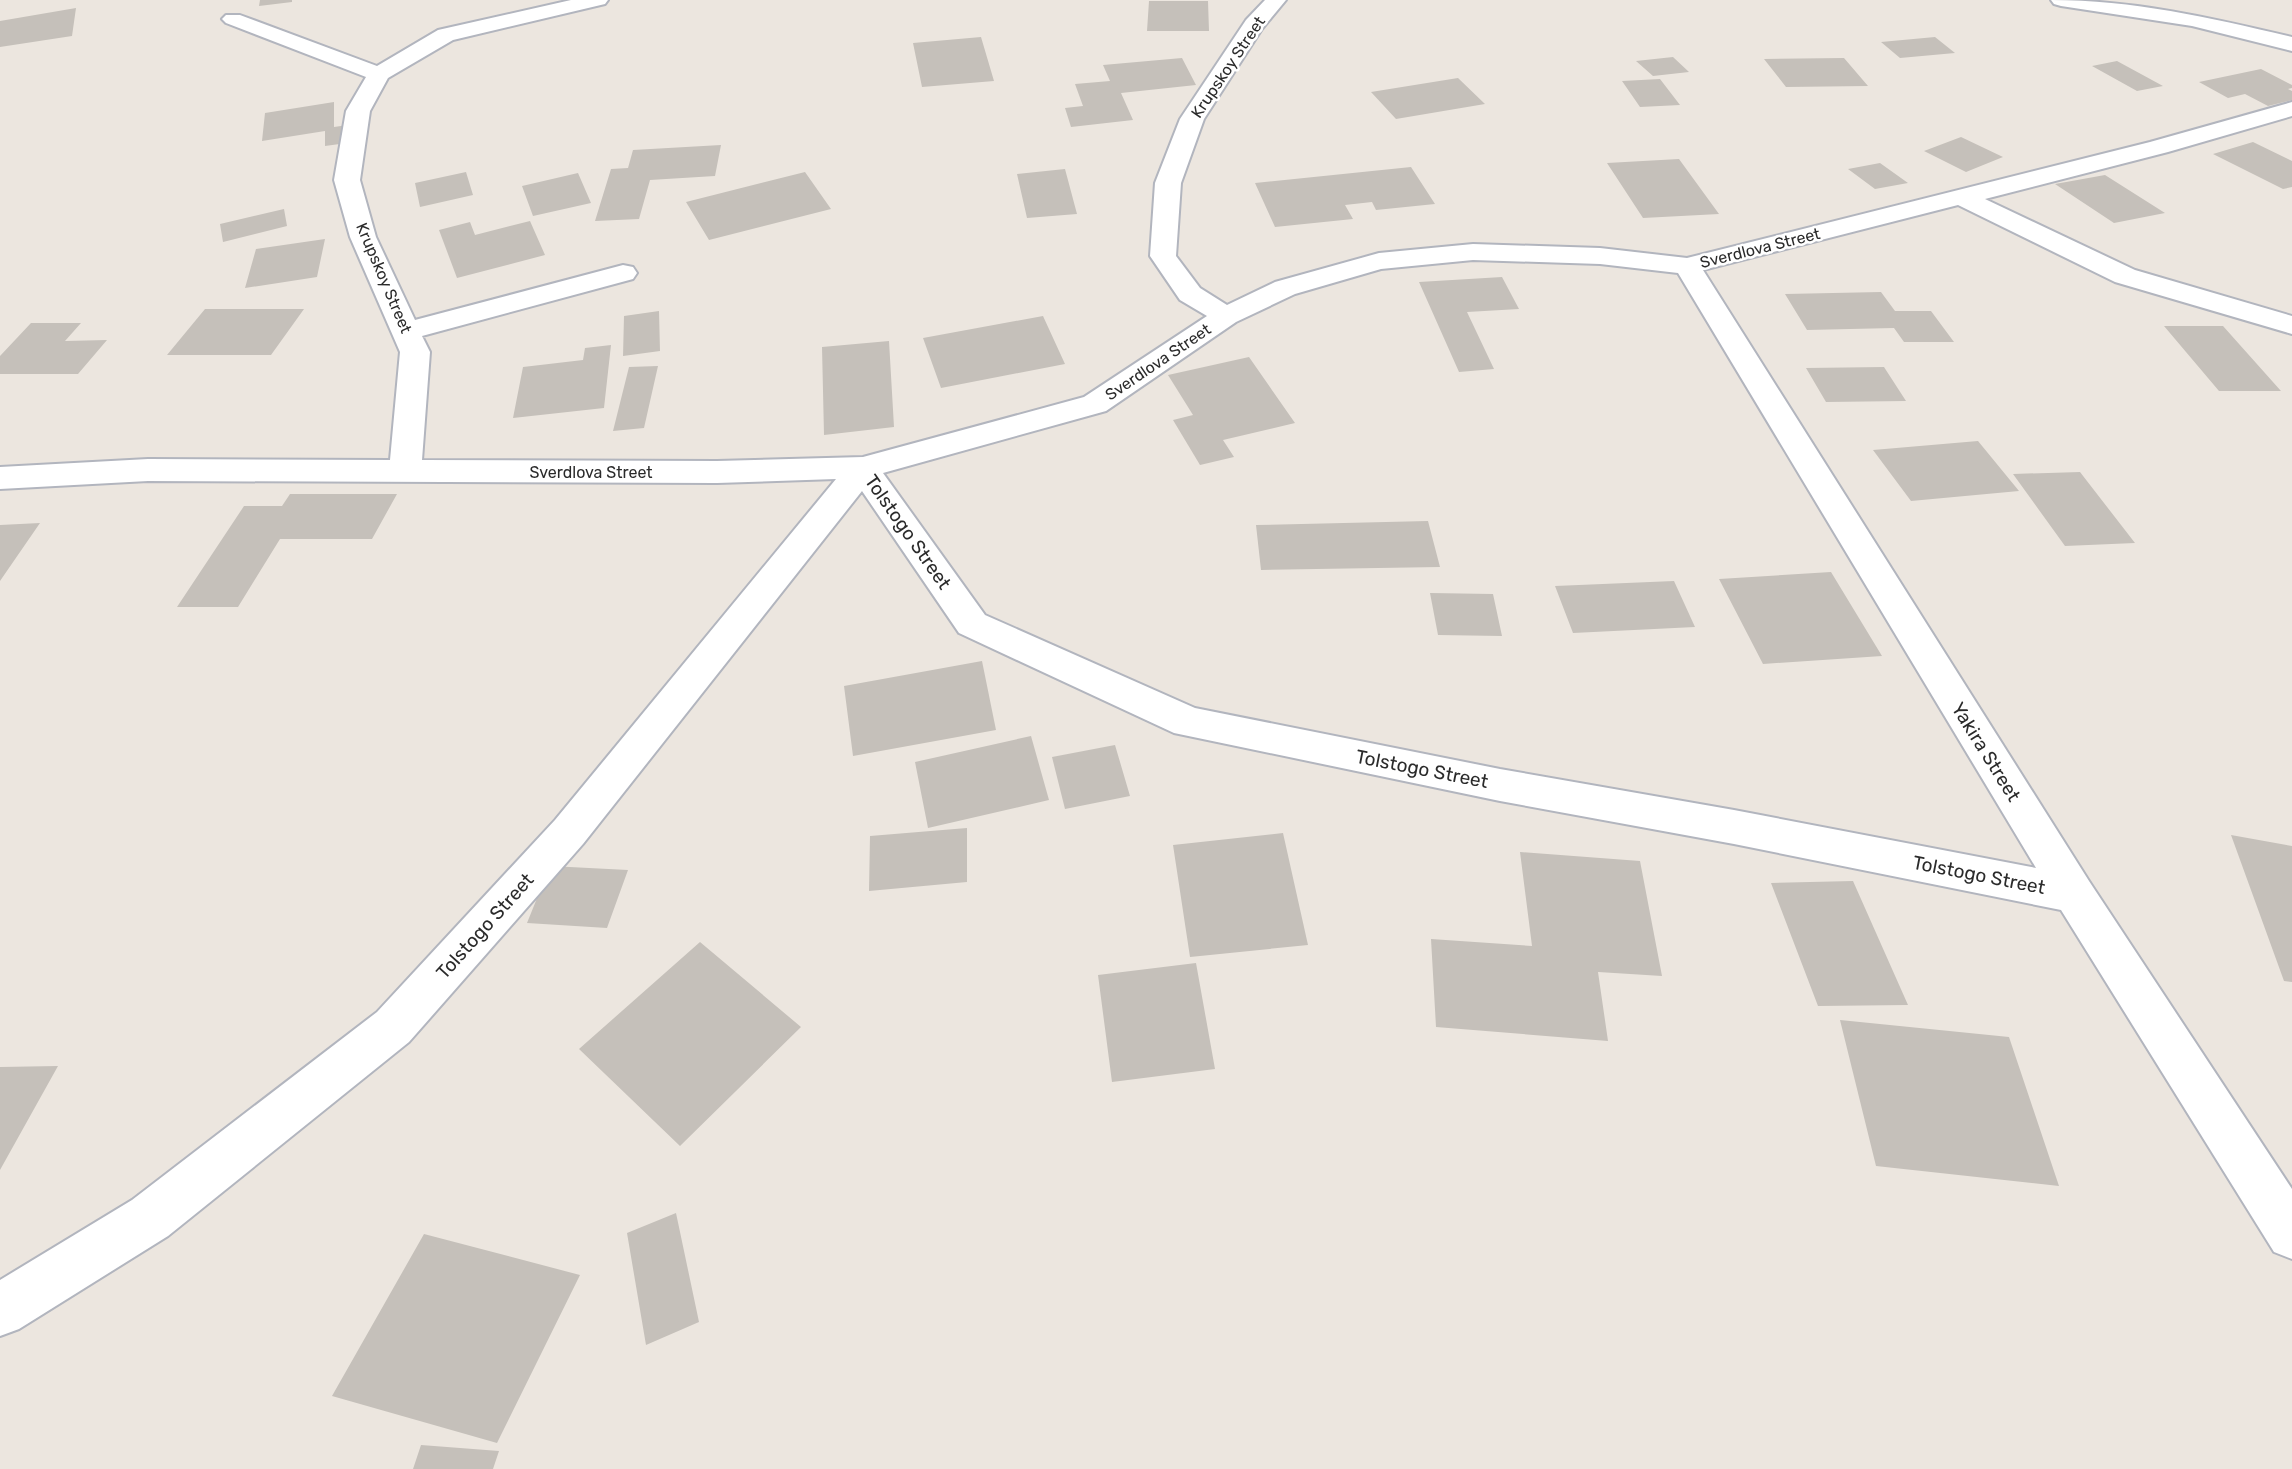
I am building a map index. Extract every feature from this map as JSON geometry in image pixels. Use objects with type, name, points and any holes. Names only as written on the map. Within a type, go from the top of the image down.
[{"type":"street","points":[[233,19],[379,74],[446,35],[598,0]]},
{"type":"street","name":"Krupskoy Street","points":[[1226,316],[1190,294],[1163,256],[1168,183],[1192,118],[1254,25],[1276,0]]},
{"type":"street","points":[[2061,0],[2192,20],[2292,44]]},
{"type":"street","name":"Krupskoy Street","points":[[379,74],[358,111],[347,180],[363,237],[408,331],[415,352],[405,470]]},
{"type":"street","name":"Sverdlova Street","points":[[0,478],[148,470],[716,472],[863,468],[1096,404],[1226,316],[1285,288],[1379,261],[1473,252],[1600,256],[1687,267],[2159,148],[2292,109]]},
{"type":"street","points":[[1961,197],[2125,276],[2292,325]]},
{"type":"street","name":"Yakira Street","points":[[1687,267],[2074,894],[2292,1234]]},
{"type":"street","points":[[408,331],[623,273]]},
{"type":"street","name":"Tolstogo Street","points":[[0,1310],[150,1218],[393,1027],[569,832],[863,468],[972,624],[1188,722],[2074,894]]},
{"type":"building","points":[[260,0],[292,0],[292,2],[259,6]]},
{"type":"building","points":[[1149,1],[1208,1],[1209,31],[1147,31]]},
{"type":"building","points":[[76,8],[72,36],[0,47],[0,21]]},
{"type":"building","points":[[981,37],[994,81],[922,87],[913,43]]},
{"type":"building","points":[[1935,37],[1955,53],[1900,58],[1881,42]]},
{"type":"building","points":[[1673,57],[1689,72],[1653,76],[1636,61]]},
{"type":"building","points":[[1182,58],[1196,85],[1121,93],[1133,120],[1071,127],[1065,108],[1083,106],[1075,84],[1110,81],[1103,65]]},
{"type":"building","points":[[1844,58],[1868,86],[1786,87],[1764,59]]},
{"type":"building","points":[[2117,61],[2163,86],[2137,91],[2092,66]]},
{"type":"building","points":[[2261,69],[2292,85],[2292,88],[2288,89],[2292,91],[2292,100],[2268,106],[2245,94],[2228,98],[2199,82]]},
{"type":"building","points":[[1458,78],[1485,104],[1396,119],[1371,92]]},
{"type":"building","points":[[1660,79],[1680,105],[1640,107],[1622,81]]},
{"type":"building","points":[[334,102],[334,127],[348,125],[347,143],[325,146],[325,131],[262,141],[265,113]]},
{"type":"building","points":[[1961,137],[2003,157],[1966,172],[1924,151]]},
{"type":"building","points":[[2253,142],[2292,161],[2292,187],[2283,189],[2213,154]]},
{"type":"building","points":[[721,145],[715,176],[650,180],[639,219],[595,221],[611,169],[628,168],[633,150]]},
{"type":"building","points":[[1679,159],[1719,214],[1643,218],[1607,163]]},
{"type":"building","points":[[1880,163],[1908,183],[1875,189],[1848,169]]},
{"type":"building","points":[[1411,167],[1435,204],[1376,210],[1372,202],[1345,205],[1353,219],[1275,227],[1255,183]]},
{"type":"building","points":[[1065,169],[1077,214],[1027,218],[1017,174]]},
{"type":"building","points":[[466,172],[473,195],[420,207],[415,183]]},
{"type":"building","points":[[805,172],[831,209],[709,240],[686,202]]},
{"type":"building","points":[[578,173],[591,203],[533,216],[522,186]]},
{"type":"building","points":[[2105,175],[2165,213],[2114,223],[2055,184]]},
{"type":"building","points":[[284,209],[287,226],[223,242],[220,224]]},
{"type":"building","points":[[530,221],[545,255],[457,278],[439,230],[470,222],[475,235]]},
{"type":"building","points":[[325,239],[317,277],[245,288],[256,249]]},
{"type":"building","points":[[1502,277],[1519,309],[1467,312],[1494,369],[1459,372],[1419,282]]},
{"type":"building","points":[[1881,292],[1895,311],[1931,311],[1954,342],[1904,342],[1894,328],[1807,330],[1785,294]]},
{"type":"building","points":[[205,309],[304,309],[271,355],[167,355]]},
{"type":"building","points":[[659,311],[660,351],[623,356],[624,316]]},
{"type":"building","points":[[1043,316],[1065,364],[941,388],[923,338]]},
{"type":"building","points":[[31,323],[81,323],[65,341],[107,340],[78,374],[0,374],[0,356]]},
{"type":"building","points":[[2164,326],[2223,326],[2281,391],[2219,391]]},
{"type":"building","points":[[889,341],[894,427],[824,435],[822,347]]},
{"type":"building","points":[[611,345],[604,408],[513,418],[523,367],[583,360],[585,348]]},
{"type":"building","points":[[1249,357],[1295,423],[1223,440],[1234,457],[1200,465],[1173,420],[1193,415],[1168,375]]},
{"type":"building","points":[[658,366],[644,428],[613,431],[629,367]]},
{"type":"building","points":[[1884,367],[1906,401],[1826,402],[1806,368]]},
{"type":"building","points":[[1978,441],[2019,491],[1911,501],[1873,450]]},
{"type":"building","points":[[2080,472],[2135,543],[2065,546],[2013,474]]},
{"type":"building","points":[[290,494],[397,494],[372,539],[280,539],[238,607],[177,607],[244,506],[282,506]]},
{"type":"building","points":[[1428,521],[1440,567],[1261,570],[1256,525]]},
{"type":"building","points":[[40,523],[0,581],[0,525]]},
{"type":"building","points":[[1831,572],[1882,656],[1763,664],[1719,579]]},
{"type":"building","points":[[1674,581],[1695,627],[1573,633],[1555,586]]},
{"type":"building","points":[[1430,593],[1493,594],[1502,636],[1438,635]]},
{"type":"building","points":[[982,661],[996,730],[853,756],[844,686]]},
{"type":"building","points":[[1031,736],[1049,800],[928,828],[915,762]]},
{"type":"building","points":[[1115,745],[1130,796],[1065,809],[1052,757]]},
{"type":"building","points":[[967,828],[967,882],[869,891],[870,836]]},
{"type":"building","points":[[1283,833],[1308,945],[1190,957],[1173,845]]},
{"type":"building","points":[[2231,835],[2292,846],[2292,982],[2284,981]]},
{"type":"building","points":[[1520,852],[1640,861],[1662,976],[1598,972],[1608,1041],[1436,1027],[1431,939],[1532,946]]},
{"type":"building","points":[[550,866],[628,870],[607,928],[527,923]]},
{"type":"building","points":[[1853,881],[1908,1005],[1818,1006],[1771,883]]},
{"type":"building","points":[[700,942],[801,1027],[680,1146],[579,1049]]},
{"type":"building","points":[[1196,963],[1215,1069],[1112,1082],[1098,975]]},
{"type":"building","points":[[1840,1020],[2009,1037],[2059,1186],[1876,1166]]},
{"type":"building","points":[[58,1066],[0,1170],[0,1067]]},
{"type":"building","points":[[676,1213],[699,1322],[646,1345],[627,1233]]},
{"type":"building","points":[[424,1234],[580,1275],[497,1443],[332,1396]]},
{"type":"building","points":[[421,1445],[499,1451],[493,1469],[413,1469]]}]
